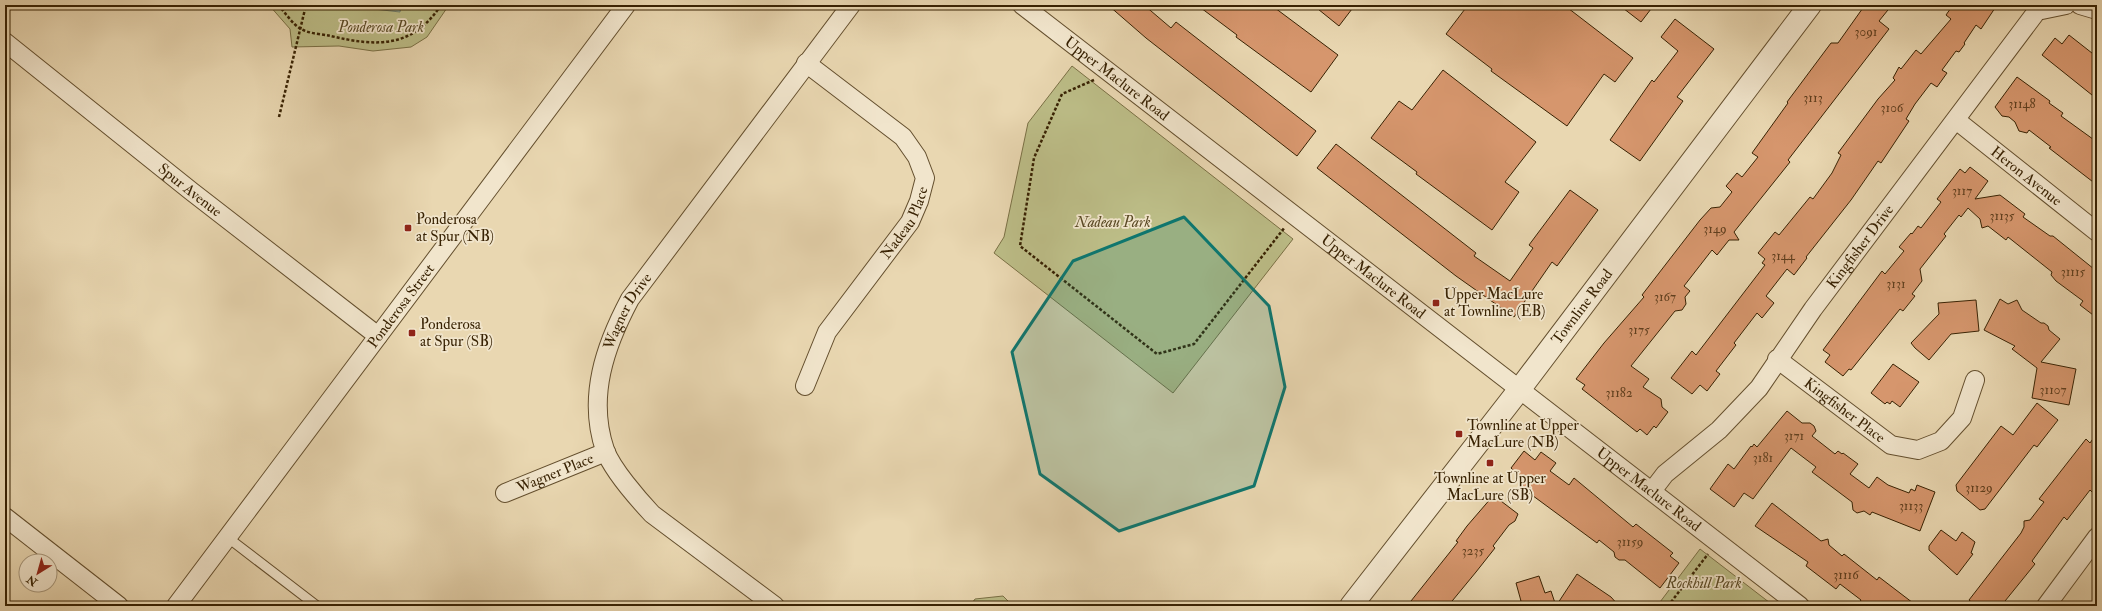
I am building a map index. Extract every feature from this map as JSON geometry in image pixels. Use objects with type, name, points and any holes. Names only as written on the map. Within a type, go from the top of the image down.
[{"type":"street","name":"Ponderosa Street","points":[[176,606],[626,5]]},
{"type":"street","name":"Wagner Drive","points":[[775,606],[652,514],[635,495],[606,452],[599,427],[598,400],[605,352],[630,299],[851,5]]},
{"type":"street","name":"Upper Maclure Road","points":[[1022,5],[1518,390],[1652,491],[1800,606]]},
{"type":"street","name":"Townline Road","points":[[1351,606],[1518,390],[1810,5]]},
{"type":"street","name":"Kingfisher Drive","points":[[1652,491],[1665,474],[1719,430],[1738,412],[1759,388],[1777,360],[2037,11],[2066,5]]},
{"type":"street","points":[[2080,5],[2097,10]]},
{"type":"street","name":"Spur Avenue","points":[[5,42],[184,186],[378,336]]},
{"type":"street","name":"Nadeau Place","points":[[805,386],[827,332],[910,222],[919,201],[924,178],[917,157],[903,137],[806,63]]},
{"type":"street","name":"Heron Avenue","points":[[1956,120],[2097,232]]},
{"type":"street","name":"Kingfisher Place","points":[[1777,360],[1891,445],[1918,450],[1941,441],[1962,418],[1975,380]]},
{"type":"street","name":"Wagner Place","points":[[505,493],[606,452]]},
{"type":"street","points":[[5,517],[120,606]]},
{"type":"street","points":[[2046,606],[2097,537]]},
{"type":"lane","points":[[227,537],[317,606]]},
{"type":"path","points":[[278,5],[301,29],[353,42],[390,42],[405,38],[418,31],[434,16],[441,5]]},
{"type":"path","points":[[279,117],[306,5]]},
{"type":"path","points":[[1110,73],[1062,94],[1034,158],[1020,246],[1157,354],[1194,344],[1293,215]]},
{"type":"path","points":[[1668,606],[1716,542]]},
{"type":"highlighted area","points":[[1184,217],[1269,306],[1285,387],[1254,486],[1119,531],[1040,474],[1012,352],[1073,261]]},
{"type":"green space","name":"Ponderosa Park","points":[[269,5],[449,5],[427,37],[411,47],[373,51],[339,46],[292,47],[290,29]]},
{"type":"green space","name":"Nadeau Park","points":[[1072,66],[1293,239],[1173,393],[994,253],[1004,237],[1028,123]]},
{"type":"green space","name":"Rockhill Park","points":[[1700,549],[1774,606],[1657,606]]},
{"type":"green space","points":[[1003,596],[1009,602],[1009,606],[970,606],[975,599]]},
{"type":"water","points":[[339,5],[401,5],[400,12]]},
{"type":"building","points":[[1108,5],[1144,5],[1171,28],[1176,22],[1316,131],[1297,156],[1146,38]]},
{"type":"building","points":[[1197,5],[1271,5],[1338,55],[1311,92],[1236,37],[1237,35]]},
{"type":"building","points":[[1313,5],[1355,5],[1339,26]]},
{"type":"building","points":[[1468,5],[1564,5],[1633,58],[1615,82],[1604,74],[1567,126],[1491,71],[1492,69],[1446,34]]},
{"type":"building","points":[[1619,5],[1654,5],[1641,22]]},
{"type":"building","points":[[1865,5],[1892,5],[1879,21],[1889,29],[1788,160],[1790,162],[1734,232],[1739,240],[1729,240],[1717,255],[1712,250],[1684,286],[1690,291],[1685,297],[1686,304],[1682,310],[1675,311],[1631,366],[1649,379],[1643,387],[1661,399],[1662,407],[1668,412],[1656,428],[1654,426],[1647,435],[1640,429],[1637,432],[1582,389],[1585,385],[1576,379],[1604,343],[1644,297],[1642,295],[1700,220],[1711,208],[1720,207],[1732,192],[1726,186],[1737,173],[1742,177],[1758,157],[1752,153],[1788,103],[1787,102],[1831,43],[1838,43]]},
{"type":"building","points":[[1953,5],[1997,5],[1981,29],[1976,25],[1959,52],[1956,51],[1942,70],[1947,73],[1937,87],[1931,83],[1915,104],[1906,119],[1909,121],[1881,163],[1878,161],[1851,200],[1806,257],[1807,258],[1794,275],[1787,269],[1766,296],[1774,303],[1762,318],[1757,313],[1734,343],[1736,345],[1716,371],[1720,374],[1707,391],[1700,385],[1692,394],[1671,378],[1692,351],[1696,355],[1765,265],[1762,263],[1765,259],[1758,253],[1775,232],[1779,235],[1810,197],[1813,199],[1832,173],[1841,155],[1838,153],[1878,99],[1895,80],[1893,78],[1899,67],[1901,69],[1916,50],[1921,54],[1951,19],[1946,15]]},
{"type":"building","points":[[1675,19],[1714,49],[1677,97],[1683,101],[1640,161],[1610,140],[1652,80],[1654,82],[1678,51],[1661,37]]},
{"type":"building","points":[[2069,35],[2097,57],[2097,99],[2042,55],[2055,38],[2062,44]]},
{"type":"building","points":[[1443,70],[1536,142],[1505,182],[1519,192],[1492,230],[1416,174],[1417,172],[1371,138],[1399,101],[1412,110]]},
{"type":"building","points":[[2017,77],[2050,101],[2049,103],[2063,113],[2061,116],[2097,142],[2097,185],[2049,148],[2051,147],[2029,130],[2027,133],[2019,131],[2015,122],[2009,117],[2002,116],[1995,107]]},
{"type":"building","points":[[1336,144],[1476,253],[1474,256],[1510,281],[1533,248],[1529,245],[1570,190],[1598,210],[1557,266],[1552,262],[1514,317],[1456,276],[1317,168]]},
{"type":"building","points":[[1970,167],[1988,181],[1975,199],[2000,195],[2025,214],[2023,217],[2050,236],[2053,236],[2094,269],[2092,271],[2097,275],[2097,318],[2080,305],[2083,301],[2056,281],[2051,275],[2052,272],[2008,237],[2006,240],[1988,226],[1982,228],[1980,219],[1968,208],[1961,217],[1959,215],[1944,234],[1946,236],[1920,269],[1922,281],[1912,294],[1915,296],[1903,311],[1900,309],[1851,370],[1849,369],[1843,376],[1825,362],[1830,355],[1823,350],[1882,271],[1885,274],[1904,251],[1899,247],[1918,226],[1921,228],[1941,202],[1937,199],[1960,169],[1965,173]]},
{"type":"building","points":[[2000,299],[2008,304],[2017,300],[2022,310],[2048,326],[2049,330],[2060,339],[2041,362],[2076,369],[2069,405],[2032,398],[2037,368],[2012,349],[2015,346],[1984,330]]},
{"type":"building","points":[[1976,300],[1979,331],[1951,334],[1929,360],[1911,343],[1939,314],[1938,303]]},
{"type":"building","points":[[1893,364],[1919,382],[1900,407],[1892,401],[1890,404],[1887,402],[1885,404],[1871,393]]},
{"type":"building","points":[[2037,403],[2058,420],[2037,447],[2034,445],[1985,509],[1980,510],[1957,491],[1956,485],[2001,426],[2013,435]]},
{"type":"building","points":[[1787,411],[1802,423],[1810,423],[1814,426],[1816,431],[1812,436],[1835,454],[1838,451],[1842,454],[1843,453],[1858,464],[1850,474],[1869,488],[1877,477],[1888,485],[1909,493],[1911,489],[1915,491],[1917,485],[1935,492],[1920,531],[1872,512],[1870,515],[1864,511],[1857,513],[1853,510],[1852,502],[1812,472],[1816,467],[1791,448],[1753,499],[1744,493],[1734,507],[1710,489],[1728,464],[1734,469],[1751,446],[1752,447],[1754,444],[1757,447]]},
{"type":"building","points":[[2097,433],[2097,485],[2092,492],[2090,490],[2067,520],[2064,517],[2032,561],[2035,564],[2001,606],[1976,606],[1969,600],[2021,533],[2024,527],[2024,521],[2030,520],[2044,502],[2039,499],[2086,439],[2090,443]]},
{"type":"building","points":[[1524,451],[1535,460],[1541,452],[1556,463],[1550,471],[1569,485],[1574,478],[1633,527],[1636,524],[1673,553],[1670,556],[1679,563],[1660,588],[1625,560],[1619,560],[1615,557],[1614,552],[1599,540],[1597,543],[1521,487],[1525,481],[1511,468]]},
{"type":"building","points":[[1492,497],[1496,500],[1497,498],[1518,514],[1515,521],[1509,525],[1493,546],[1495,548],[1448,606],[1407,606],[1458,542],[1456,541],[1467,526]]},
{"type":"building","points":[[1772,503],[1821,541],[1828,539],[1829,545],[1842,556],[1844,554],[1877,580],[1879,577],[1917,606],[1857,606],[1861,600],[1840,584],[1836,589],[1806,566],[1808,562],[1755,526]]},
{"type":"building","points":[[1941,530],[1956,541],[1962,532],[1975,542],[1971,553],[1973,554],[1957,575],[1929,550],[1929,546]]},
{"type":"building","points":[[1577,574],[1611,597],[1619,606],[1556,606]]},
{"type":"building","points":[[1539,576],[1545,593],[1551,591],[1556,606],[1514,606],[1514,604],[1521,601],[1516,583]]},
{"type":"place","name":"Ponderosa at Spur (NB)","points":[[408,228]]},
{"type":"place","name":"Upper MacLure at Townline (EB)","points":[[1436,303]]},
{"type":"place","name":"Ponderosa at Spur (SB)","points":[[412,333]]},
{"type":"place","name":"Townline at Upper MacLure (NB)","points":[[1459,434]]},
{"type":"place","name":"Townline at Upper MacLure (SB)","points":[[1490,463]]}]
